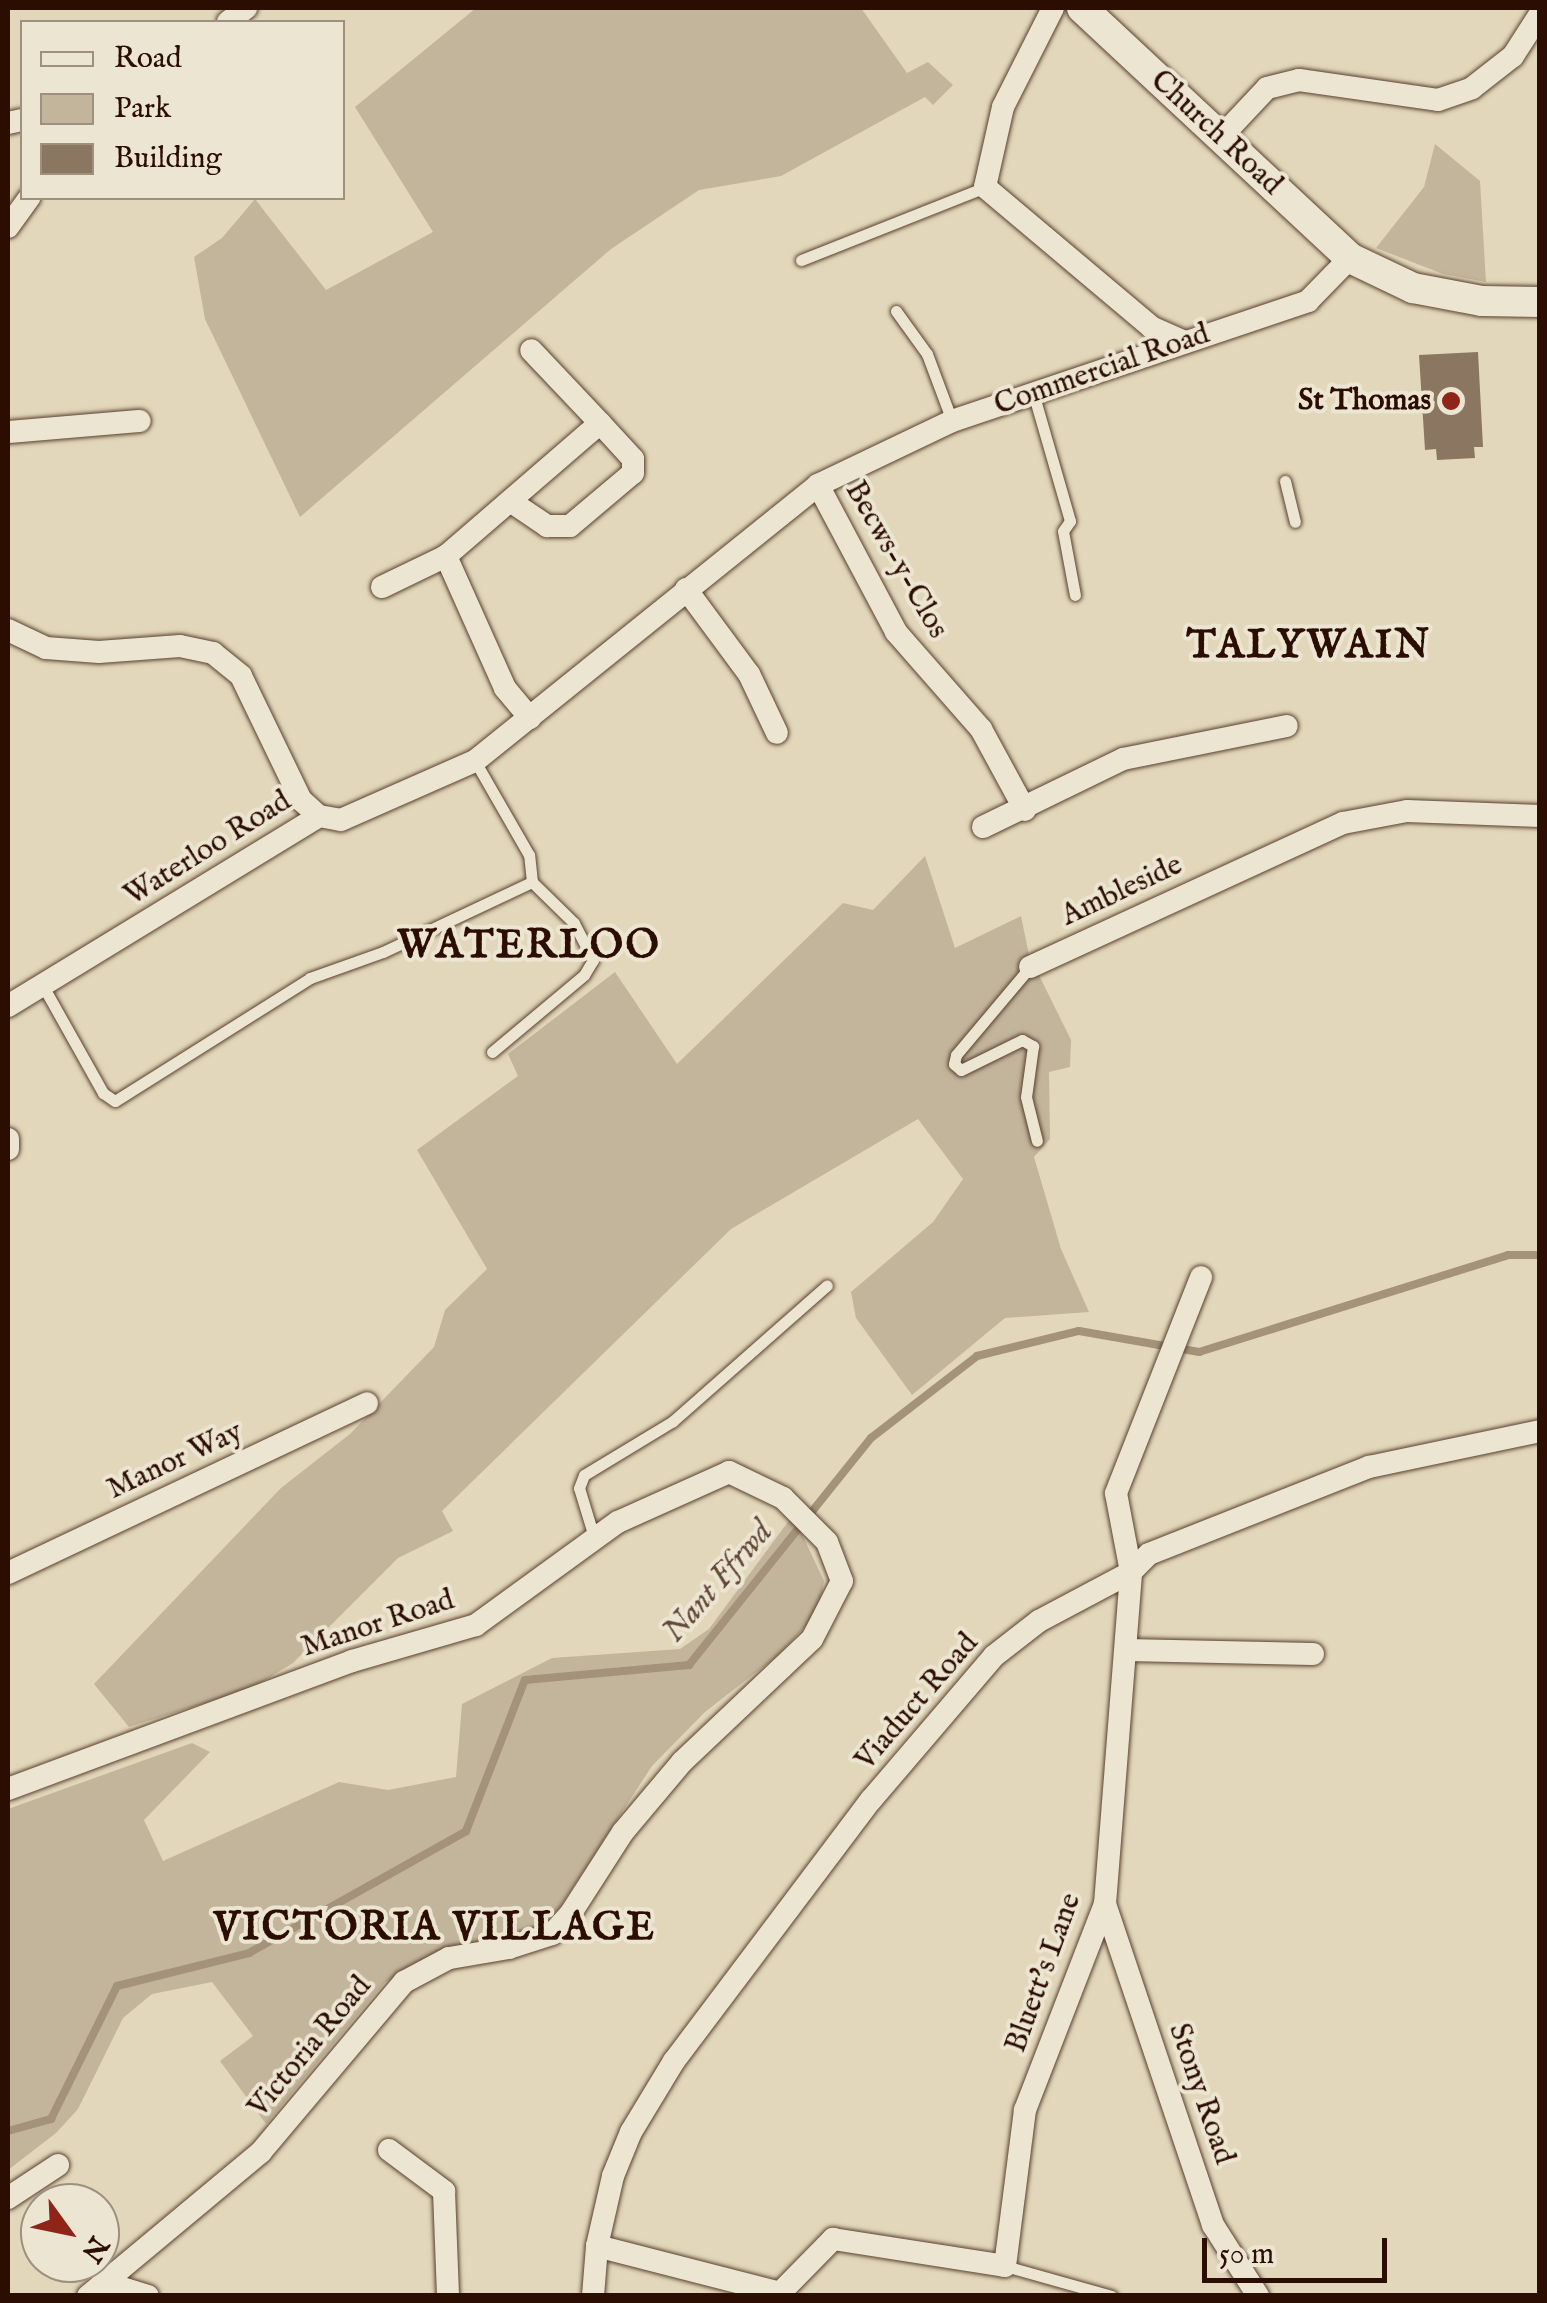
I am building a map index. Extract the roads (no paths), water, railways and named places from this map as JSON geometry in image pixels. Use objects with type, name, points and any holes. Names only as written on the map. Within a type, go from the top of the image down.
[{"type":"main road","name":"Church Road","points":[[1082,8],[1350,258]]},
{"type":"main road","points":[[1350,258],[1414,288],[1482,301],[1540,302]]},
{"type":"street","points":[[1053,8],[1003,107],[985,188],[1150,328],[1182,341]]},
{"type":"street","points":[[1221,137],[1267,88],[1299,80],[1334,81],[1438,100],[1472,88],[1512,56],[1540,14]]},
{"type":"street","points":[[1512,56],[1540,50]]},
{"type":"street","points":[[8,226],[28,200]]},
{"type":"street","name":"Commercial Road","points":[[686,589],[818,486],[952,421],[1308,301],[1350,258]]},
{"type":"street","points":[[510,502],[546,526],[570,526],[633,474],[633,459],[531,350]]},
{"type":"street","points":[[8,432],[140,420]]},
{"type":"street","points":[[382,587],[446,556],[600,423]]},
{"type":"street","name":"Becws-y-Clos","points":[[818,486],[896,632],[981,729],[1025,810]]},
{"type":"street","points":[[446,556],[505,688],[530,718]]},
{"type":"street","points":[[686,589],[749,674],[777,733]]},
{"type":"street","name":"Waterloo Road","points":[[8,1006],[319,816],[340,820],[474,761],[686,589]]},
{"type":"street","points":[[8,630],[46,648],[99,652],[180,646],[213,653],[241,676],[301,800],[319,816]]},
{"type":"street","points":[[983,827],[1025,810],[1123,759],[1287,726]]},
{"type":"street","name":"Ambleside","points":[[1030,967],[1343,823],[1407,811],[1540,816]]},
{"type":"street","points":[[8,1139],[8,1149]]},
{"type":"street","name":"Bluett's Lane","points":[[1005,2266],[1025,2110],[1105,1904],[1132,1572],[1116,1493],[1201,1277]]},
{"type":"street","name":"Manor Way","points":[[8,1573],[367,1403]]},
{"type":"street","name":"Viaduct Road","points":[[592,2296],[596,2246],[613,2176],[631,2132],[674,2061],[871,1800],[994,1656],[1039,1620],[1132,1572],[1148,1554],[1368,1467],[1540,1430]]},
{"type":"street","name":"Manor Road","points":[[8,1789],[352,1662],[476,1625],[594,1537],[668,1496],[729,1472],[783,1498],[793,1508]]},
{"type":"street","name":"Victoria Road","points":[[96,2288],[260,2152],[404,1982],[449,1958],[509,1948],[552,1934],[571,1913],[624,1832],[682,1762],[812,1639],[842,1581],[827,1542],[793,1508]]},
{"type":"street","points":[[1126,1650],[1313,1654]]},
{"type":"street","name":"Stony Road","points":[[1105,1904],[1213,2225],[1258,2296]]},
{"type":"street","points":[[388,2150],[444,2191],[448,2296]]},
{"type":"street","points":[[8,2198],[58,2165]]},
{"type":"street","points":[[596,2246],[782,2294],[833,2239],[1005,2266]]},
{"type":"street","points":[[96,2288],[148,2296]]},
{"type":"lane","points":[[801,260],[985,188]]},
{"type":"lane","points":[[896,311],[927,354],[952,421]]},
{"type":"lane","points":[[1034,396],[1070,521],[1063,531],[1075,595]]},
{"type":"lane","points":[[1285,482],[1296,522]]},
{"type":"lane","points":[[474,761],[529,855],[532,882],[574,923],[593,960],[584,975],[492,1052]]},
{"type":"lane","points":[[43,986],[103,1093],[115,1101],[310,978],[383,952],[532,882]]},
{"type":"lane","name":"Ambleside","points":[[1030,967],[956,1055],[954,1064],[961,1070],[1022,1040],[1033,1046],[1026,1097],[1037,1142]]},
{"type":"lane","points":[[594,1537],[578,1488],[584,1475],[673,1421],[826,1284]]},
{"type":"lane","points":[[1005,2266],[1112,2296]]},
{"type":"waterway","name":"Nant Ffrwd","points":[[8,2131],[51,2119],[117,1986],[249,1953],[466,1831],[525,1680],[689,1665],[871,1438],[977,1356],[1079,1331],[1199,1352],[1508,1255],[1540,1255]]},
{"type":"place","name":"St Thomas","points":[[1451,401]]},
{"type":"district","name":"TALYWAIN","points":[[1309,647]]},
{"type":"district","name":"WATERLOO","points":[[529,947]]},
{"type":"district","name":"VICTORIA VILLAGE","points":[[435,1929]]}]
